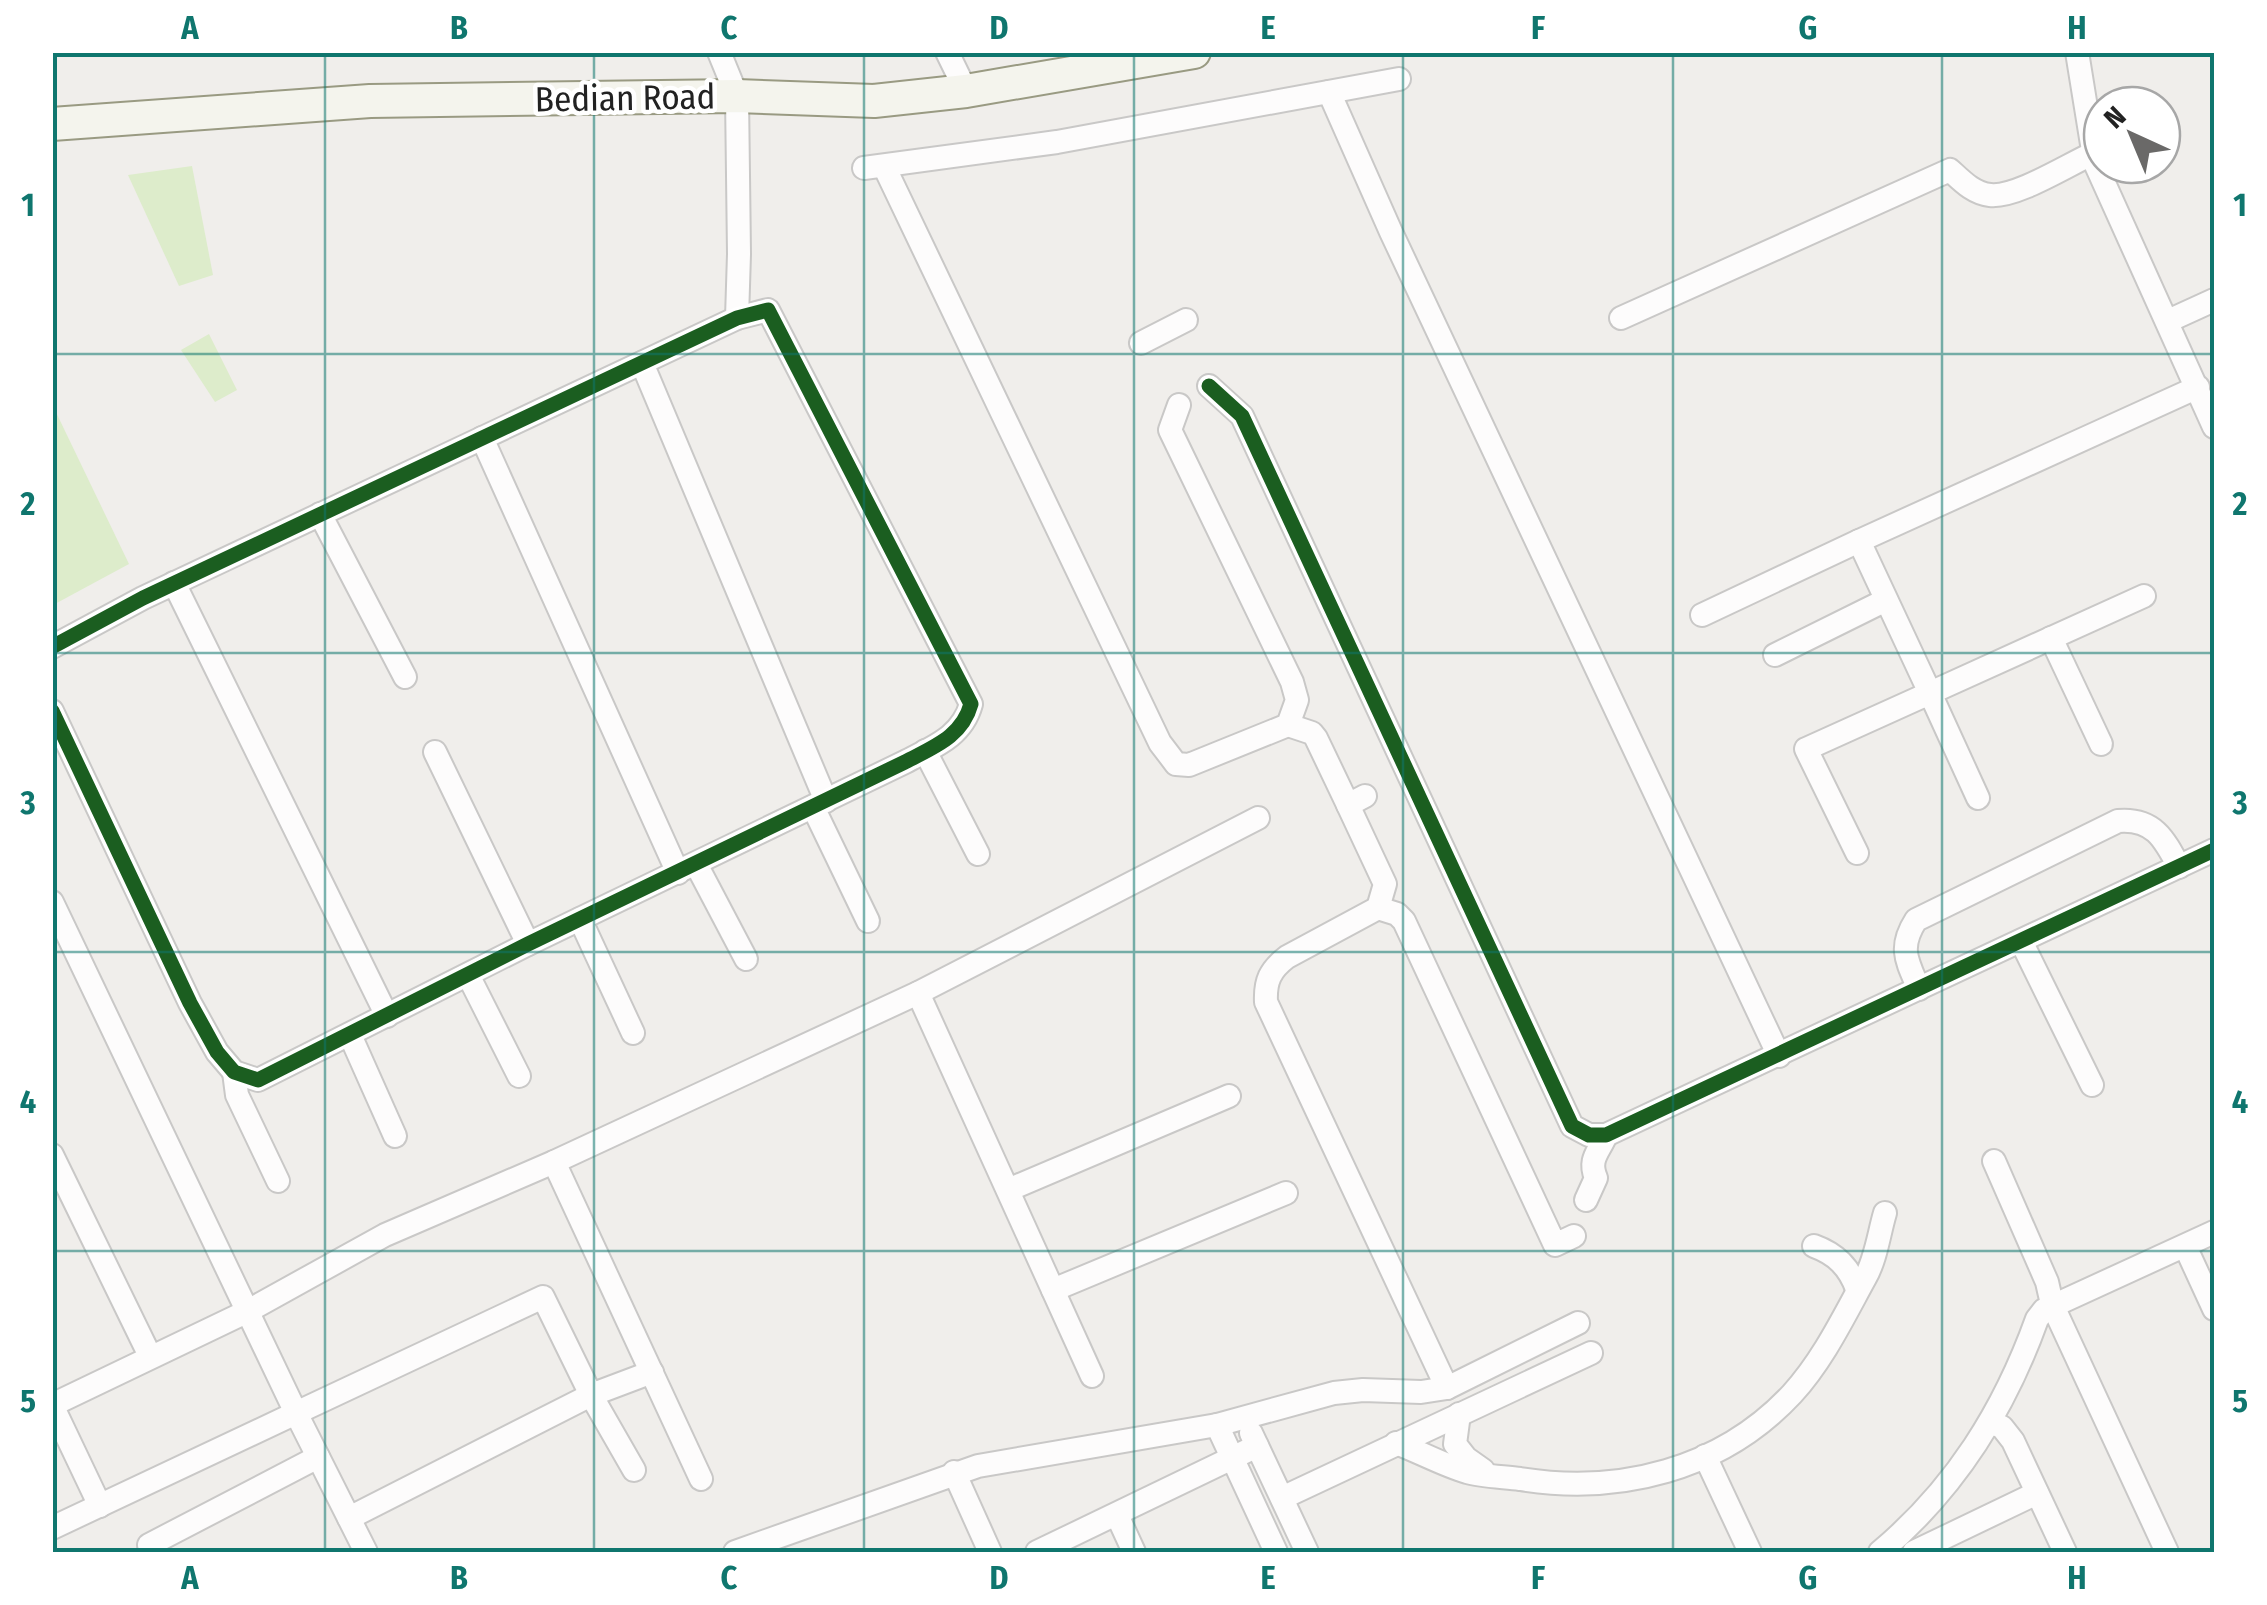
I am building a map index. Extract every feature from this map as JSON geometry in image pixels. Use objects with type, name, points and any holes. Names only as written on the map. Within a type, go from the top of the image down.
[{"type":"main road","name":"Bedian Road","points":[[52,124],[370,101],[737,96],[874,101],[966,92],[1194,52]]},
{"type":"street","points":[[718,52],[737,96],[737,318]]},
{"type":"street","points":[[947,52],[966,92]]},
{"type":"street","points":[[2078,52],[2083,85]]},
{"type":"street","points":[[1179,405],[1170,430],[1300,678],[1288,725],[1205,761],[1176,764],[1166,755],[874,167],[1057,142],[1399,79]]},
{"type":"street","points":[[1329,92],[1778,1056]]},
{"type":"street","points":[[1622,318],[1950,170],[1969,188],[1992,196],[2014,191],[2082,158]]},
{"type":"street","points":[[2106,185],[2214,426]]},
{"type":"street","points":[[2168,321],[2214,300]]},
{"type":"street","points":[[52,646],[174,583],[737,318],[768,310],[971,704],[966,723],[925,751],[258,1080],[234,1072],[217,1052],[52,711]]},
{"type":"street","points":[[1141,343],[1186,320]]},
{"type":"street","points":[[642,363],[868,920]]},
{"type":"street","points":[[1209,386],[1242,416],[1549,1097],[1572,1126],[1589,1135],[1606,1134],[1778,1056],[2214,850]]},
{"type":"street","points":[[1702,615],[2198,388]]},
{"type":"street","points":[[482,438],[687,868],[746,958]]},
{"type":"street","points":[[320,514],[405,678]]},
{"type":"street","points":[[1858,542],[1978,798]]},
{"type":"street","points":[[174,583],[387,1016]]},
{"type":"street","points":[[1857,853],[1806,749],[2144,596]]},
{"type":"street","points":[[1774,655],[1886,600]]},
{"type":"street","points":[[2050,638],[2101,744]]},
{"type":"street","points":[[1288,725],[1316,738],[1357,800],[1385,884],[1378,908],[1276,966],[1265,983],[1266,1002],[1447,1388]]},
{"type":"street","points":[[925,751],[978,854]]},
{"type":"street","points":[[435,752],[528,944]]},
{"type":"street","points":[[100,1506],[52,1405],[246,1312],[385,1234],[554,1162],[918,994],[1258,818]]},
{"type":"street","points":[[1919,990],[1905,947],[1907,934],[1916,920],[2118,821],[2149,824],[2160,832],[2179,867]]},
{"type":"street","points":[[52,902],[246,1312],[366,1552]]},
{"type":"street","points":[[1378,908],[1397,914],[1424,945],[1555,1244],[1574,1236]]},
{"type":"street","points":[[580,919],[633,1033]]},
{"type":"street","points":[[2022,941],[2092,1084]]},
{"type":"street","points":[[468,975],[519,1076]]},
{"type":"street","points":[[918,994],[1092,1376]]},
{"type":"street","points":[[350,1034],[395,1136]]},
{"type":"street","points":[[234,1072],[237,1095],[278,1181]]},
{"type":"street","points":[[1008,1190],[1229,1096]]},
{"type":"street","points":[[1586,1200],[1596,1178],[1592,1158],[1606,1134]]},
{"type":"street","points":[[52,1155],[150,1356]]},
{"type":"street","points":[[1994,1161],[2047,1282],[2052,1304],[2167,1552]]},
{"type":"street","points":[[554,1162],[700,1479]]},
{"type":"street","points":[[1053,1290],[1286,1193]]},
{"type":"street","points":[[1396,1443],[1471,1474],[1486,1472],[1560,1485],[1635,1481],[1705,1456],[1756,1424],[1790,1396],[1826,1350],[1866,1277],[1885,1212]]},
{"type":"street","points":[[1880,1552],[1942,1494],[1992,1423],[2037,1319],[2052,1304],[2214,1232]]},
{"type":"street","points":[[1814,1246],[1837,1257],[1858,1288]]},
{"type":"street","points":[[2185,1246],[2214,1309]]},
{"type":"street","points":[[52,1528],[543,1297],[591,1395],[634,1470]]},
{"type":"street","points":[[734,1552],[954,1472],[1217,1425],[1334,1393],[1447,1388],[1578,1323]]},
{"type":"street","points":[[1282,1498],[1591,1353]]},
{"type":"street","points":[[349,1518],[591,1395],[652,1372]]},
{"type":"street","points":[[1459,1414],[1455,1444],[1466,1458],[1486,1472]]},
{"type":"street","points":[[1242,1416],[1307,1552]]},
{"type":"street","points":[[1992,1423],[2002,1427],[2013,1441],[2065,1552]]},
{"type":"street","points":[[1217,1425],[1276,1552]]},
{"type":"street","points":[[1037,1552],[1257,1446]]},
{"type":"street","points":[[1705,1456],[1750,1552]]},
{"type":"street","points":[[152,1552],[148,1545],[318,1458]]},
{"type":"street","points":[[954,1472],[990,1552]]},
{"type":"street","points":[[1914,1552],[2037,1494]]},
{"type":"street","points":[[1117,1515],[1134,1552]]},
{"type":"green space","points":[[192,166],[213,275],[179,286],[128,175]]},
{"type":"green space","points":[[209,334],[237,390],[215,402],[181,350]]},
{"type":"green space","points":[[53,406],[129,564],[52,605]]},
{"type":"cycle path","points":[[52,647],[143,598],[737,318],[768,310],[971,704],[954,733],[926,751],[258,1080],[234,1072],[217,1052],[52,711]]},
{"type":"cycle path","points":[[1209,386],[1242,416],[1572,1126],[1589,1135],[1606,1135],[2214,850]]}]
